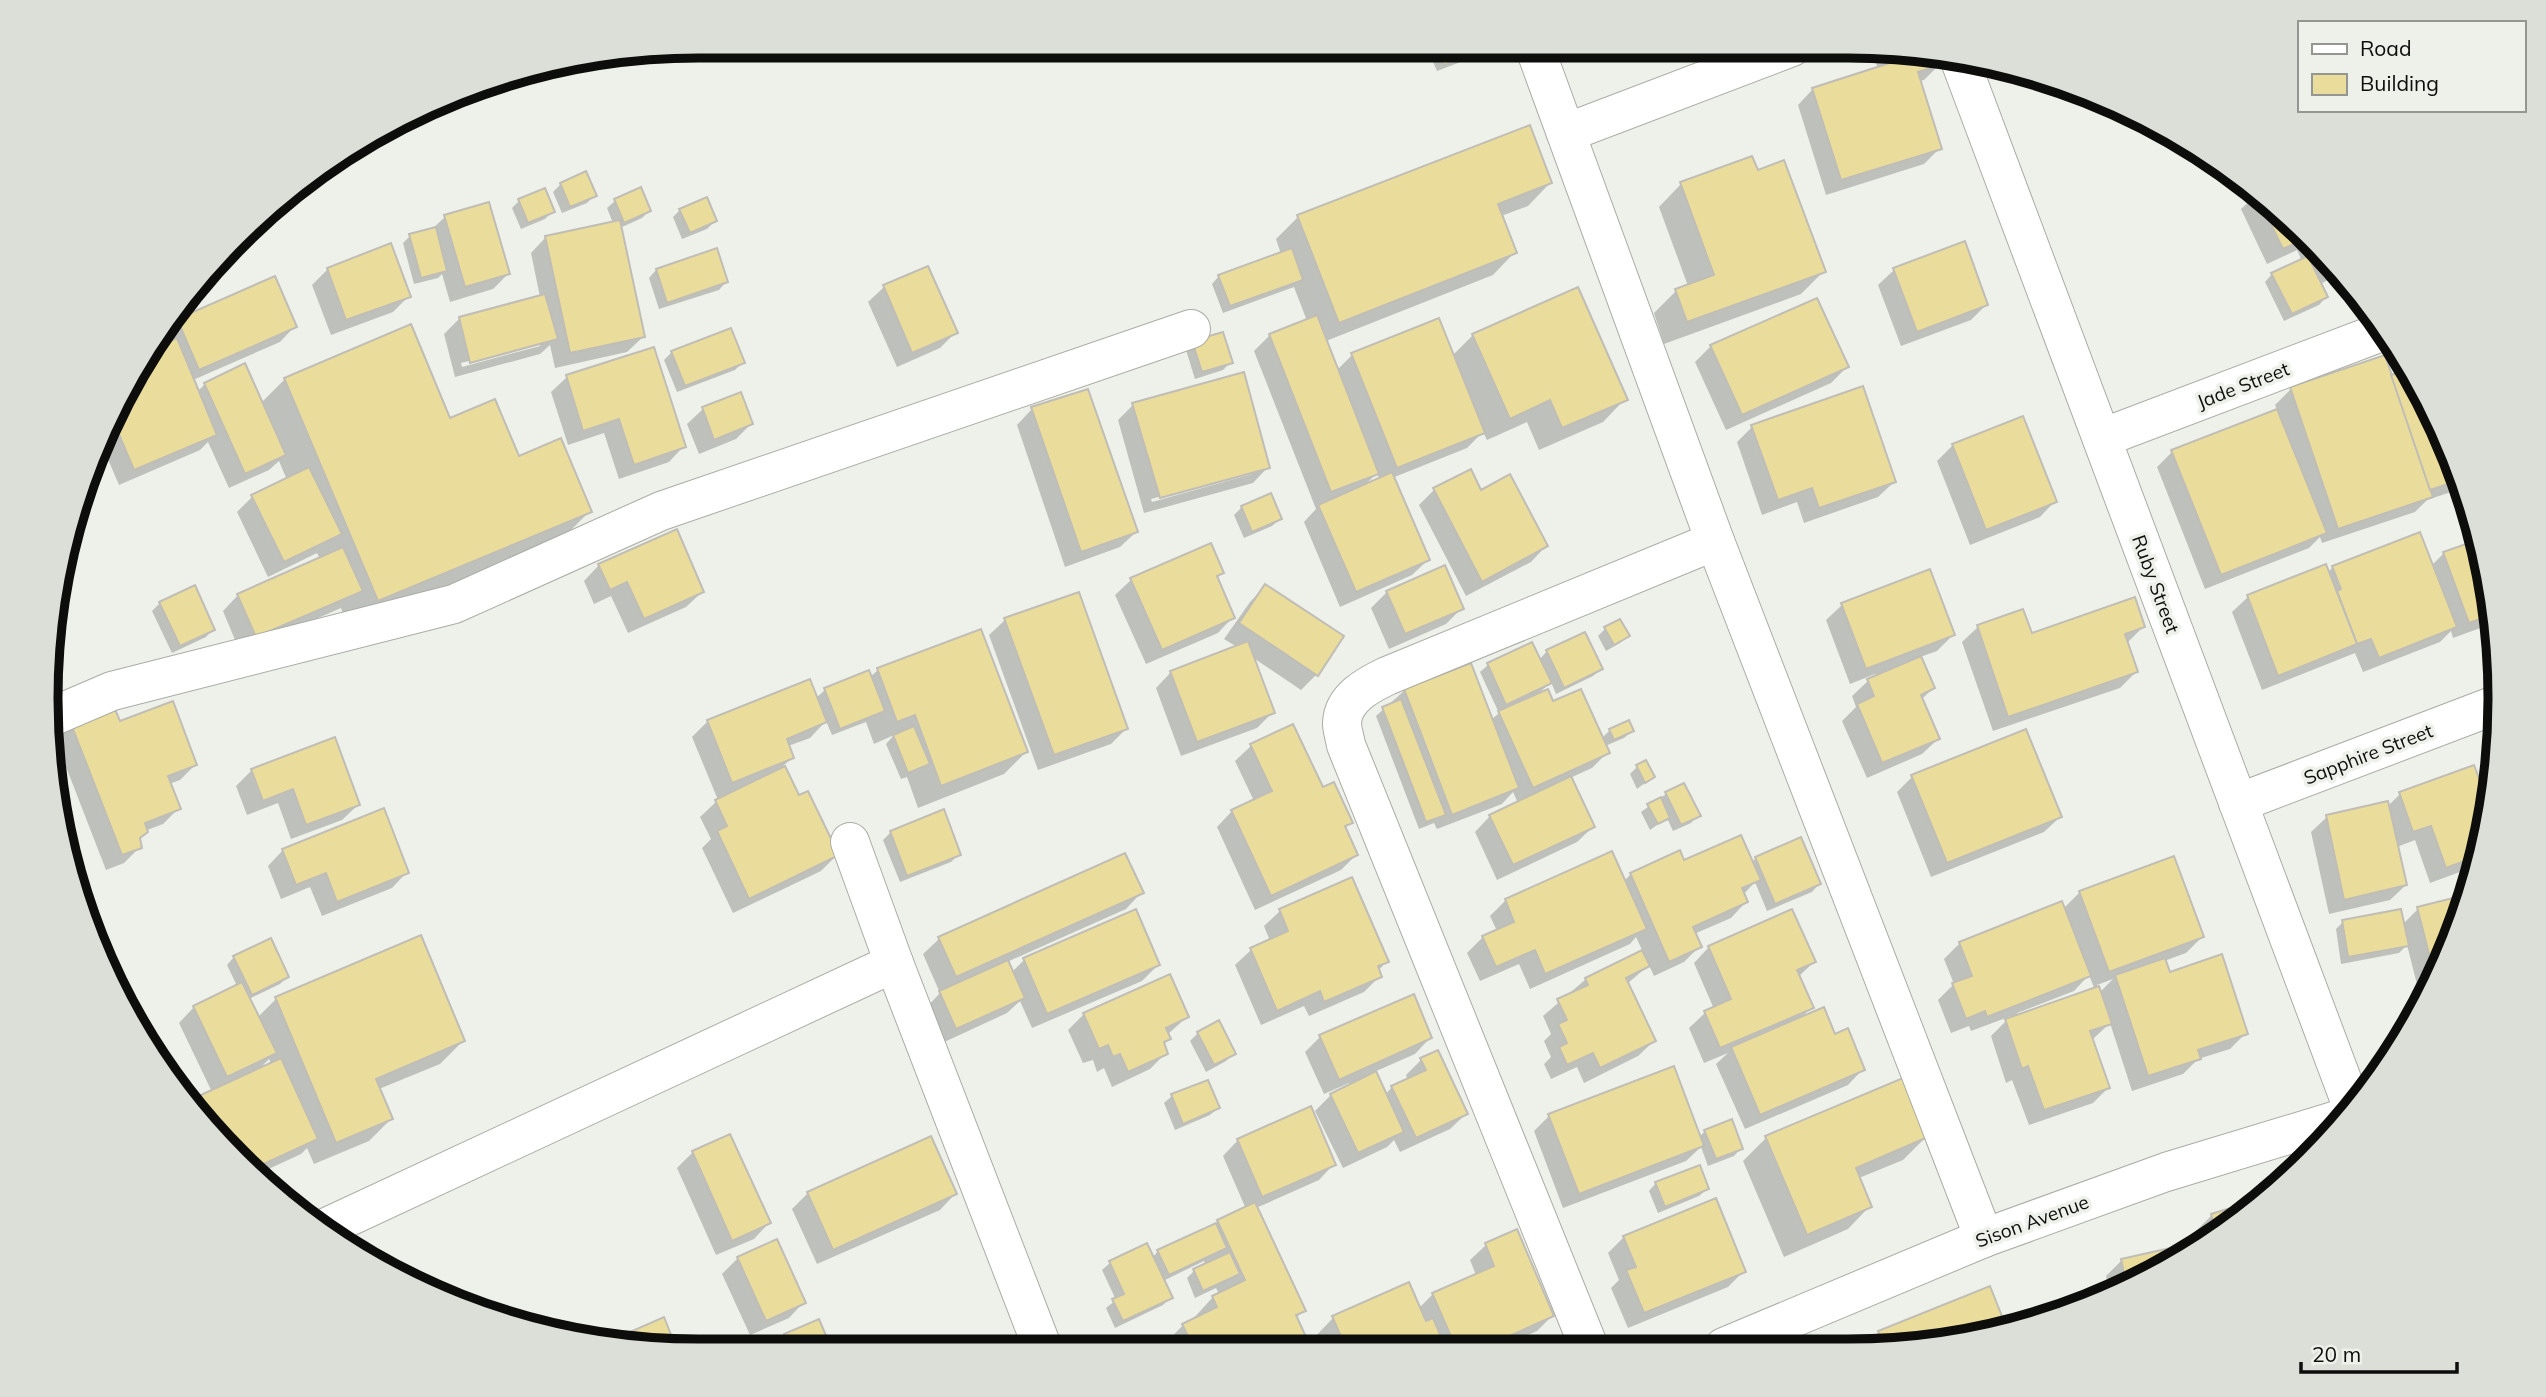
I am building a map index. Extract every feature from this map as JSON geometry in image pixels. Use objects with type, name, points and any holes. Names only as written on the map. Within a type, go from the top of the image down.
[{"type":"street","points":[[1538,58],[1715,541],[1984,1238]]},
{"type":"street","points":[[1566,134],[1763,58]]},
{"type":"street","name":"Ruby Street","points":[[1963,68],[2349,1098]]},
{"type":"street","points":[[58,714],[112,691],[454,604],[661,511],[1191,329]]},
{"type":"street","name":"Jade Street","points":[[2102,438],[2374,335]]},
{"type":"street","points":[[1586,1339],[1346,745],[1342,721],[1349,703],[1366,687],[1387,676],[1715,541]]},
{"type":"street","name":"Sapphire Street","points":[[2238,803],[2488,708]]},
{"type":"street","points":[[850,842],[1039,1339]]},
{"type":"street","points":[[333,1224],[894,963]]},
{"type":"street","name":"Sison Avenue","points":[[1743,1339],[1984,1238],[2166,1172],[2327,1123]]},
{"type":"building","points":[[1441,58],[1462,58],[1444,65]]},
{"type":"building","points":[[1896,61],[1942,65],[1918,72],[1942,149],[1841,180],[1812,88]]},
{"type":"building","points":[[1530,125],[1552,183],[1498,204],[1517,253],[1339,323],[1297,215]]},
{"type":"building","points":[[1752,156],[1758,170],[1784,160],[1826,272],[1687,322],[1675,289],[1714,275],[1680,182]]},
{"type":"building","points":[[586,171],[597,196],[570,207],[560,183]]},
{"type":"building","points":[[641,187],[651,211],[624,223],[614,199]]},
{"type":"building","points":[[545,188],[555,212],[528,223],[518,199]]},
{"type":"building","points":[[707,197],[717,221],[690,233],[679,209]]},
{"type":"building","points":[[489,202],[510,274],[465,287],[444,215]]},
{"type":"building","points":[[2265,213],[2298,242],[2283,249]]},
{"type":"building","points":[[620,220],[645,337],[570,353],[545,236]]},
{"type":"building","points":[[436,227],[447,271],[421,278],[409,234]]},
{"type":"building","points":[[1965,241],[1988,305],[1917,332],[1893,268]]},
{"type":"building","points":[[391,243],[411,297],[346,320],[327,268]]},
{"type":"building","points":[[717,248],[728,282],[667,303],[656,269]]},
{"type":"building","points":[[1292,248],[1303,280],[1230,306],[1218,275]]},
{"type":"building","points":[[2308,256],[2328,297],[2292,314],[2271,273]]},
{"type":"building","points":[[928,266],[958,333],[912,353],[883,285]]},
{"type":"building","points":[[275,276],[297,327],[199,370],[179,324],[185,316]]},
{"type":"building","points":[[1578,287],[1628,400],[1562,428],[1550,400],[1510,419],[1472,334]]},
{"type":"building","points":[[545,294],[558,339],[470,363],[459,317]]},
{"type":"building","points":[[1817,298],[1849,367],[1742,415],[1710,345]]},
{"type":"building","points":[[1317,315],[1379,474],[1331,492],[1269,334]]},
{"type":"building","points":[[1439,318],[1485,433],[1397,468],[1351,353]]},
{"type":"building","points":[[411,324],[450,418],[495,399],[519,456],[561,438],[592,512],[378,601],[284,378]]},
{"type":"building","points":[[731,328],[745,363],[685,386],[671,351]]},
{"type":"building","points":[[1223,332],[1233,363],[1202,372],[1192,341]]},
{"type":"building","points":[[177,338],[217,435],[134,470],[117,430],[144,378],[166,343]]},
{"type":"building","points":[[654,347],[686,447],[634,465],[619,419],[583,431],[566,375]]},
{"type":"building","points":[[2385,355],[2433,497],[2338,529],[2290,387]]},
{"type":"building","points":[[245,363],[286,455],[245,474],[204,383]]},
{"type":"building","points":[[1244,372],[1270,468],[1160,498],[1132,403]]},
{"type":"building","points":[[2399,373],[2402,378],[2422,415],[2450,483],[2430,490],[2391,375]]},
{"type":"building","points":[[1863,386],[1896,482],[1819,508],[1812,488],[1778,500],[1751,425]]},
{"type":"building","points":[[1088,389],[1138,532],[1081,552],[1031,407]]},
{"type":"building","points":[[741,392],[753,424],[714,440],[702,407]]},
{"type":"building","points":[[2277,409],[2327,533],[2221,575],[2171,450]]},
{"type":"building","points":[[2023,416],[2057,502],[1986,530],[1952,444]]},
{"type":"building","points":[[309,467],[342,534],[284,562],[251,495]]},
{"type":"building","points":[[1471,469],[1481,490],[1510,474],[1548,546],[1482,582],[1433,488]]},
{"type":"building","points":[[1392,472],[1430,560],[1356,592],[1318,505]]},
{"type":"building","points":[[1271,493],[1282,519],[1252,532],[1241,506]]},
{"type":"building","points":[[677,529],[704,592],[644,619],[627,582],[610,590],[598,564]]},
{"type":"building","points":[[2420,532],[2457,627],[2379,658],[2371,639],[2357,644],[2337,591],[2341,589],[2332,566]]},
{"type":"building","points":[[1211,543],[1224,573],[1217,576],[1235,618],[1162,650],[1130,578]]},
{"type":"building","points":[[2469,543],[2483,618],[2469,623],[2443,552]]},
{"type":"building","points":[[343,547],[363,591],[256,637],[237,594]]},
{"type":"building","points":[[2326,564],[2357,644],[2278,676],[2247,595]]},
{"type":"building","points":[[1445,565],[1464,609],[1405,634],[1386,591]]},
{"type":"building","points":[[1930,569],[1955,635],[1866,669],[1841,603]]},
{"type":"building","points":[[1265,584],[1344,636],[1318,676],[1239,623]]},
{"type":"building","points":[[195,585],[215,630],[180,646],[159,602]]},
{"type":"building","points":[[1079,592],[1128,729],[1054,755],[1004,618]]},
{"type":"building","points":[[2135,597],[2145,627],[2125,634],[2138,672],[2008,717],[1977,625],[2023,609],[2032,633]]},
{"type":"building","points":[[1620,619],[1630,636],[1614,645],[1604,627]]},
{"type":"building","points":[[981,629],[1028,752],[941,786],[915,715],[897,722],[877,668]]},
{"type":"building","points":[[1585,632],[1603,669],[1564,688],[1546,650]]},
{"type":"building","points":[[1248,641],[1275,713],[1197,742],[1170,671]]},
{"type":"building","points":[[1532,642],[1552,683],[1506,705],[1487,663]]},
{"type":"building","points":[[1921,656],[1935,688],[1921,695],[1940,739],[1882,763],[1857,704],[1874,696],[1867,679]]},
{"type":"building","points":[[1471,663],[1519,788],[1452,815],[1404,689]]},
{"type":"building","points":[[869,670],[885,711],[840,729],[824,688]]},
{"type":"building","points":[[810,679],[827,722],[787,739],[794,758],[732,783],[707,720]]},
{"type":"building","points":[[1548,689],[1553,701],[1581,689],[1610,753],[1533,788],[1498,711]]},
{"type":"building","points":[[1401,699],[1446,815],[1426,822],[1382,707]]},
{"type":"building","points":[[173,701],[197,765],[168,776],[181,809],[145,823],[148,832],[140,838],[142,848],[122,855],[71,724],[114,707],[120,721]]},
{"type":"building","points":[[1629,720],[1634,731],[1614,740],[1609,729]]},
{"type":"building","points":[[1293,724],[1323,787],[1334,782],[1353,823],[1345,826],[1358,855],[1271,896],[1231,810],[1272,791],[1250,744]]},
{"type":"building","points":[[914,726],[930,764],[908,773],[893,735]]},
{"type":"building","points":[[2026,729],[2062,817],[1947,863],[1911,775]]},
{"type":"building","points":[[335,737],[360,805],[306,825],[293,789],[263,801],[251,769]]},
{"type":"building","points":[[1646,760],[1655,777],[1645,783],[1636,765]]},
{"type":"building","points":[[2474,765],[2482,787],[2467,860],[2446,868],[2431,826],[2413,832],[2399,792]]},
{"type":"building","points":[[785,766],[799,795],[808,791],[839,855],[749,899],[717,831],[727,826],[715,800]]},
{"type":"building","points":[[1571,776],[1595,827],[1513,865],[1489,815]]},
{"type":"building","points":[[1684,783],[1701,816],[1681,825],[1665,792]]},
{"type":"building","points":[[1661,797],[1670,818],[1658,824],[1647,804]]},
{"type":"building","points":[[2388,801],[2407,885],[2344,900],[2326,815]]},
{"type":"building","points":[[384,808],[409,873],[337,902],[326,873],[296,885],[282,849]]},
{"type":"building","points":[[944,809],[961,855],[907,876],[890,831]]},
{"type":"building","points":[[1741,835],[1761,880],[1742,888],[1748,902],[1693,927],[1702,947],[1669,962],[1630,873],[1680,850],[1684,860]]},
{"type":"building","points":[[1801,837],[1821,884],[1775,904],[1755,857]]},
{"type":"building","points":[[1612,851],[1647,929],[1545,974],[1535,950],[1496,967],[1482,936],[1514,922],[1505,899]]},
{"type":"building","points":[[1125,853],[1144,893],[956,977],[938,937]]},
{"type":"building","points":[[2174,856],[2204,937],[2109,972],[2079,891]]},
{"type":"building","points":[[1352,877],[1389,962],[1378,966],[1382,977],[1324,1002],[1320,991],[1277,1011],[1250,948],[1288,931],[1279,909]]},
{"type":"building","points":[[2456,897],[2431,962],[2417,907]]},
{"type":"building","points":[[2062,901],[2091,976],[1987,1017],[1985,1011],[1966,1019],[1952,983],[1972,976],[1959,942]]},
{"type":"building","points":[[1136,909],[1160,965],[1047,1014],[1023,958]]},
{"type":"building","points":[[1792,909],[1816,962],[1797,970],[1814,1008],[1720,1048],[1704,1011],[1731,999],[1708,946]]},
{"type":"building","points":[[2401,909],[2409,946],[2348,957],[2342,920]]},
{"type":"building","points":[[421,935],[465,1041],[376,1079],[393,1119],[336,1143],[275,997]]},
{"type":"building","points":[[271,938],[289,977],[252,995],[233,956]]},
{"type":"building","points":[[1642,950],[1650,966],[1626,978],[1656,1041],[1600,1068],[1593,1053],[1567,1065],[1559,1047],[1567,1043],[1558,1024],[1567,1020],[1557,999],[1588,985],[1585,978]]},
{"type":"building","points":[[2222,954],[2248,1034],[2198,1050],[2201,1059],[2148,1076],[2115,975],[2165,958],[2170,972]]},
{"type":"building","points":[[1008,960],[1025,998],[956,1029],[939,991]]},
{"type":"building","points":[[1170,974],[1189,1017],[1166,1028],[1171,1039],[1164,1042],[1168,1054],[1128,1072],[1120,1054],[1113,1057],[1108,1045],[1099,1049],[1083,1013]]},
{"type":"building","points":[[242,982],[277,1053],[227,1077],[193,1006]]},
{"type":"building","points":[[2099,986],[2112,1024],[2090,1031],[2110,1088],[2044,1110],[2028,1066],[2022,1069],[2005,1019]]},
{"type":"building","points":[[1414,994],[1432,1038],[1339,1080],[1319,1035]]},
{"type":"building","points":[[1824,1007],[1835,1034],[1848,1028],[1865,1070],[1760,1115],[1731,1047]]},
{"type":"building","points":[[1219,1020],[1236,1054],[1214,1065],[1197,1032]]},
{"type":"building","points":[[1438,1050],[1468,1114],[1416,1138],[1391,1086],[1426,1070],[1420,1058]]},
{"type":"building","points":[[281,1058],[318,1139],[260,1166],[197,1097]]},
{"type":"building","points":[[1674,1066],[1704,1146],[1579,1194],[1548,1114]]},
{"type":"building","points":[[1376,1071],[1404,1132],[1358,1153],[1330,1094]]},
{"type":"building","points":[[1903,1078],[1928,1137],[1856,1168],[1872,1207],[1807,1235],[1765,1136]]},
{"type":"building","points":[[1208,1080],[1220,1108],[1183,1124],[1171,1094]]},
{"type":"building","points":[[1311,1106],[1336,1165],[1262,1197],[1237,1139]]},
{"type":"building","points":[[1732,1119],[1743,1149],[1716,1159],[1704,1130]]},
{"type":"building","points":[[730,1134],[771,1223],[732,1241],[692,1151]]},
{"type":"building","points":[[931,1136],[957,1194],[833,1250],[807,1192]]},
{"type":"building","points":[[1700,1165],[1709,1189],[1665,1207],[1655,1182]]},
{"type":"building","points":[[1716,1198],[1746,1272],[1644,1313],[1626,1270],[1636,1267],[1623,1236]]},
{"type":"building","points":[[1255,1202],[1306,1311],[1296,1315],[1307,1339],[1190,1339],[1182,1324],[1217,1307],[1212,1296],[1245,1280],[1217,1220]]},
{"type":"building","points":[[2240,1205],[2214,1224],[2211,1214]]},
{"type":"building","points":[[1216,1223],[1227,1248],[1169,1275],[1157,1250]]},
{"type":"building","points":[[1517,1229],[1554,1316],[1502,1339],[1452,1339],[1432,1293],[1494,1266],[1485,1243]]},
{"type":"building","points":[[777,1239],[806,1303],[766,1321],[737,1257]]},
{"type":"building","points":[[1147,1243],[1173,1298],[1123,1321],[1112,1299],[1124,1294],[1109,1261]]},
{"type":"building","points":[[2179,1246],[2125,1276],[2121,1259]]},
{"type":"building","points":[[1230,1252],[1240,1274],[1203,1291],[1193,1269]]},
{"type":"building","points":[[1409,1282],[1426,1321],[1433,1318],[1442,1339],[1342,1339],[1332,1316]]},
{"type":"building","points":[[1990,1286],[2003,1319],[1931,1334],[1889,1338],[1881,1338],[1878,1331]]},
{"type":"building","points":[[664,1317],[672,1338],[657,1338],[623,1335]]},
{"type":"building","points":[[819,1319],[827,1339],[786,1339],[784,1334]]}]
